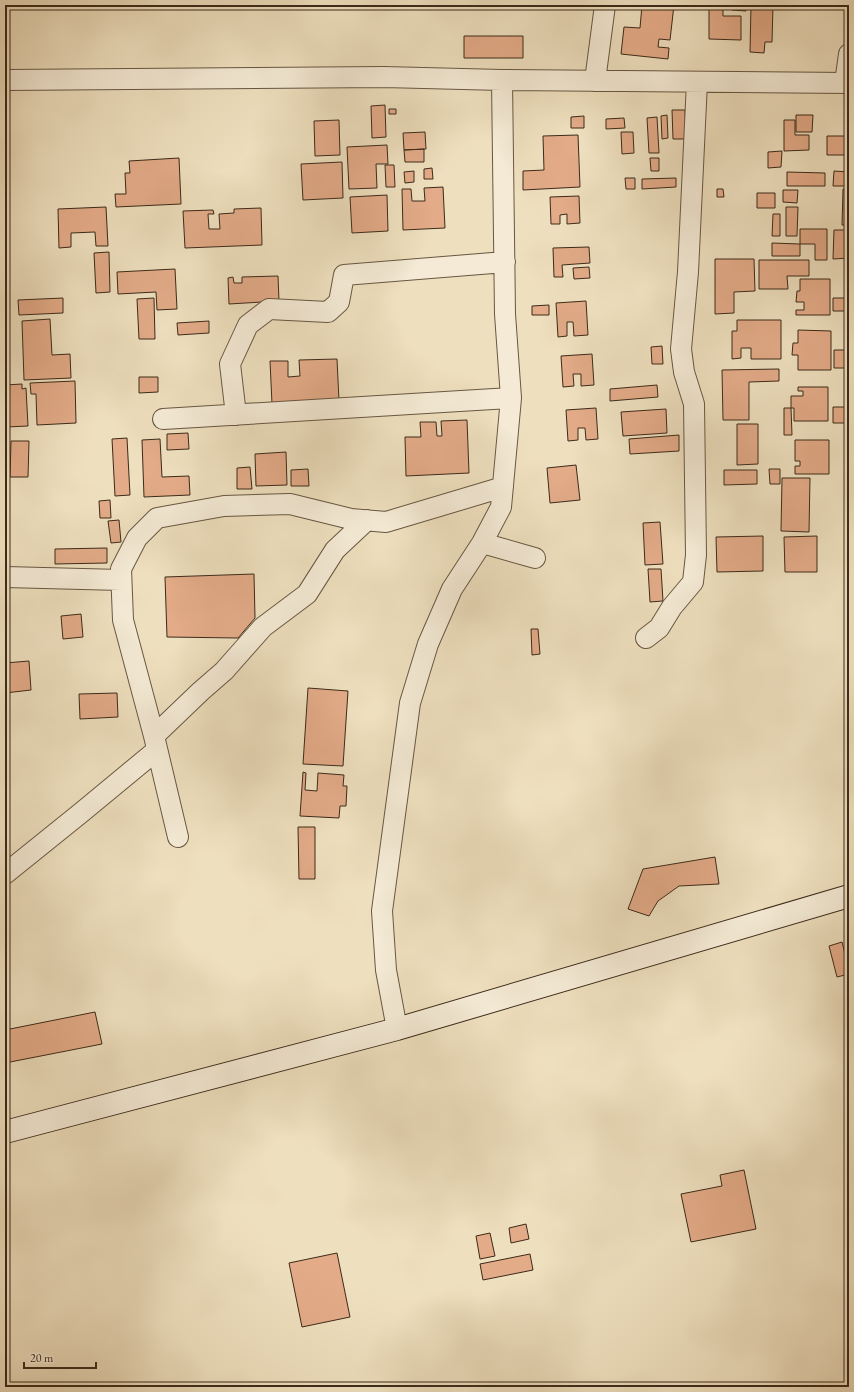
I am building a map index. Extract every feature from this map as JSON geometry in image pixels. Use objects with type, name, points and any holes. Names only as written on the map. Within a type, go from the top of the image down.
[{"type":"street","points":[[595,81],[605,5]]},
{"type":"street","points":[[5,80],[376,77],[502,80],[847,83],[849,54]]},
{"type":"street","points":[[397,1028],[386,970],[382,911],[410,703],[428,644],[449,596],[482,543],[501,507],[511,398],[505,314],[502,80]]},
{"type":"street","points":[[646,638],[659,628],[672,607],[693,582],[696,555],[694,404],[684,372],[681,349],[688,272],[697,82]]},
{"type":"street","points":[[236,415],[230,364],[248,325],[269,309],[328,312],[339,302],[344,275],[505,262]]},
{"type":"street","points":[[163,419],[511,398]]},
{"type":"street","points":[[178,837],[156,743],[123,620],[121,569],[137,538],[157,518],[224,506],[290,504],[351,519],[386,522],[503,487]]},
{"type":"street","points":[[5,874],[82,812],[156,743],[200,691],[224,671],[263,627],[307,594],[335,550],[367,520]]},
{"type":"street","points":[[482,543],[535,558]]},
{"type":"street","points":[[5,576],[121,580]]},
{"type":"street","points":[[5,1132],[397,1028],[849,896]]},
{"type":"building","points":[[642,5],[674,5],[670,40],[659,39],[658,47],[669,48],[668,59],[621,54],[624,27],[640,28]]},
{"type":"building","points":[[709,5],[723,5],[723,16],[741,16],[741,40],[709,39]]},
{"type":"building","points":[[732,5],[746,5],[746,11],[732,10]]},
{"type":"building","points":[[751,5],[773,5],[772,42],[765,42],[764,53],[750,52]]},
{"type":"building","points":[[464,36],[523,36],[523,58],[464,58]]},
{"type":"building","points":[[385,105],[386,137],[372,138],[371,106]]},
{"type":"building","points":[[389,109],[396,109],[396,114],[389,114]]},
{"type":"building","points":[[672,110],[685,110],[686,139],[673,139]]},
{"type":"building","points":[[667,115],[668,138],[662,139],[661,116]]},
{"type":"building","points":[[796,115],[813,115],[812,132],[796,132]]},
{"type":"building","points":[[584,116],[584,128],[571,128],[571,117]]},
{"type":"building","points":[[657,117],[659,153],[649,153],[647,118]]},
{"type":"building","points":[[624,118],[625,128],[606,129],[606,119]]},
{"type":"building","points":[[339,120],[340,155],[315,156],[314,121]]},
{"type":"building","points":[[784,120],[795,120],[795,135],[809,135],[809,150],[784,151]]},
{"type":"building","points":[[425,132],[426,149],[404,150],[403,133]]},
{"type":"building","points":[[621,132],[633,132],[634,153],[622,154]]},
{"type":"building","points":[[578,135],[580,187],[523,190],[523,171],[544,170],[543,136]]},
{"type":"building","points":[[827,136],[849,136],[849,155],[827,155]]},
{"type":"building","points":[[387,145],[388,164],[376,164],[377,188],[349,189],[347,147]]},
{"type":"building","points":[[424,149],[424,162],[405,162],[404,150]]},
{"type":"building","points":[[782,151],[781,167],[768,168],[768,152]]},
{"type":"building","points":[[179,158],[181,204],[116,207],[115,194],[126,194],[125,173],[130,173],[129,161]]},
{"type":"building","points":[[650,158],[659,158],[659,171],[651,171]]},
{"type":"building","points":[[342,162],[343,198],[303,200],[301,164]]},
{"type":"building","points":[[385,165],[394,165],[395,187],[386,187]]},
{"type":"building","points":[[432,168],[433,179],[424,179],[424,169]]},
{"type":"building","points":[[414,171],[414,182],[405,183],[404,172]]},
{"type":"building","points":[[834,171],[849,172],[849,186],[833,186]]},
{"type":"building","points":[[787,172],[825,173],[825,186],[787,186]]},
{"type":"building","points":[[625,178],[635,178],[635,189],[626,189]]},
{"type":"building","points":[[676,178],[676,187],[642,189],[642,179]]},
{"type":"building","points":[[443,187],[445,228],[403,230],[402,189],[411,189],[412,201],[425,201],[424,188]]},
{"type":"building","points":[[717,189],[723,189],[724,197],[717,197]]},
{"type":"building","points":[[843,189],[849,190],[849,225],[842,225]]},
{"type":"building","points":[[783,190],[798,190],[797,203],[783,202]]},
{"type":"building","points":[[757,193],[775,193],[775,208],[757,208]]},
{"type":"building","points":[[387,195],[388,231],[352,233],[350,197]]},
{"type":"building","points":[[579,196],[580,223],[567,224],[567,214],[560,215],[560,224],[551,224],[550,197]]},
{"type":"building","points":[[106,207],[108,246],[96,246],[95,232],[71,233],[71,247],[59,248],[58,209]]},
{"type":"building","points":[[786,207],[798,207],[797,236],[786,236]]},
{"type":"building","points":[[261,208],[262,245],[185,248],[183,211],[213,210],[214,214],[208,214],[209,229],[220,229],[219,214],[234,213],[234,209]]},
{"type":"building","points":[[773,214],[780,214],[780,236],[772,236]]},
{"type":"building","points":[[800,229],[827,229],[827,260],[815,260],[815,244],[800,244]]},
{"type":"building","points":[[834,230],[845,230],[845,248],[849,248],[849,258],[833,259]]},
{"type":"building","points":[[772,243],[800,244],[800,256],[772,256]]},
{"type":"building","points":[[589,247],[590,263],[562,265],[563,277],[554,277],[553,248]]},
{"type":"building","points":[[109,252],[110,292],[96,293],[94,253]]},
{"type":"building","points":[[715,259],[754,259],[755,291],[734,292],[734,313],[715,314]]},
{"type":"building","points":[[759,260],[809,260],[809,276],[787,276],[788,289],[759,289]]},
{"type":"building","points":[[589,267],[590,278],[574,279],[573,268]]},
{"type":"building","points":[[175,269],[177,309],[157,310],[156,292],[118,294],[117,272]]},
{"type":"building","points":[[278,276],[279,301],[229,304],[228,278],[233,277],[234,283],[242,283],[242,277]]},
{"type":"building","points":[[800,279],[830,279],[830,315],[796,315],[796,310],[804,310],[804,302],[796,302],[797,291],[800,291]]},
{"type":"building","points":[[63,298],[63,313],[19,315],[18,300]]},
{"type":"building","points":[[154,298],[155,339],[139,339],[137,299]]},
{"type":"building","points":[[833,298],[849,298],[849,311],[833,311]]},
{"type":"building","points":[[586,301],[588,335],[574,336],[573,322],[567,322],[567,336],[558,337],[556,303]]},
{"type":"building","points":[[549,305],[549,315],[532,315],[532,306]]},
{"type":"building","points":[[50,319],[52,355],[70,354],[71,378],[24,380],[22,321]]},
{"type":"building","points":[[737,320],[781,320],[781,359],[751,359],[751,348],[741,348],[741,358],[732,359],[732,331],[737,331]]},
{"type":"building","points":[[209,321],[209,333],[178,335],[177,323]]},
{"type":"building","points":[[798,330],[831,331],[831,370],[798,370],[798,355],[792,355],[793,343],[798,343]]},
{"type":"building","points":[[662,346],[663,364],[652,364],[651,347]]},
{"type":"building","points":[[834,350],[849,350],[849,368],[834,368]]},
{"type":"building","points":[[592,354],[594,385],[581,386],[581,374],[573,374],[574,386],[563,387],[561,356]]},
{"type":"building","points":[[337,359],[339,401],[272,404],[270,361],[288,361],[288,377],[300,376],[299,360]]},
{"type":"building","points":[[779,369],[779,381],[749,382],[749,420],[723,420],[722,370]]},
{"type":"building","points":[[139,377],[158,377],[158,392],[139,393]]},
{"type":"building","points":[[75,381],[76,423],[37,425],[36,394],[31,394],[30,383]]},
{"type":"building","points":[[22,384],[22,389],[26,388],[28,426],[6,427],[5,385]]},
{"type":"building","points":[[657,385],[658,397],[610,401],[610,389]]},
{"type":"building","points":[[798,387],[828,387],[828,421],[794,421],[794,408],[791,408],[791,396],[803,396],[803,391],[798,391]]},
{"type":"building","points":[[833,407],[849,407],[849,423],[833,423]]},
{"type":"building","points":[[596,408],[598,439],[586,440],[585,428],[578,428],[578,440],[568,441],[566,410]]},
{"type":"building","points":[[784,408],[791,408],[792,435],[784,435]]},
{"type":"building","points":[[666,409],[667,433],[623,436],[621,412]]},
{"type":"building","points":[[467,420],[469,473],[406,476],[405,437],[421,437],[420,422],[436,422],[437,436],[442,436],[441,421]]},
{"type":"building","points":[[737,424],[758,424],[758,464],[737,465]]},
{"type":"building","points":[[188,433],[189,449],[167,450],[167,434]]},
{"type":"building","points":[[679,435],[679,451],[630,454],[629,439]]},
{"type":"building","points":[[127,438],[130,495],[115,496],[112,439]]},
{"type":"building","points":[[160,439],[162,477],[189,476],[190,495],[144,497],[142,440]]},
{"type":"building","points":[[795,440],[829,440],[829,474],[795,474],[795,466],[800,466],[800,461],[795,461]]},
{"type":"building","points":[[11,441],[29,441],[28,477],[10,477]]},
{"type":"building","points":[[286,452],[287,485],[256,486],[255,454]]},
{"type":"building","points":[[576,465],[580,500],[550,503],[547,468]]},
{"type":"building","points":[[250,467],[252,489],[237,489],[237,468]]},
{"type":"building","points":[[308,469],[309,486],[291,486],[291,470]]},
{"type":"building","points":[[769,469],[780,469],[780,484],[770,484]]},
{"type":"building","points":[[724,470],[757,470],[757,484],[724,485]]},
{"type":"building","points":[[782,478],[810,478],[809,532],[781,531]]},
{"type":"building","points":[[110,500],[111,518],[100,518],[99,501]]},
{"type":"building","points":[[119,520],[121,542],[111,543],[108,521]]},
{"type":"building","points":[[660,522],[663,564],[645,565],[643,523]]},
{"type":"building","points":[[763,536],[763,571],[717,572],[716,537]]},
{"type":"building","points":[[817,536],[817,572],[785,572],[784,537]]},
{"type":"building","points":[[107,548],[107,563],[55,564],[55,549]]},
{"type":"building","points":[[648,569],[661,569],[663,601],[650,602]]},
{"type":"building","points":[[254,574],[255,618],[238,638],[167,637],[165,577]]},
{"type":"building","points":[[81,614],[83,637],[63,639],[61,616]]},
{"type":"building","points":[[531,629],[538,629],[540,654],[532,655]]},
{"type":"building","points":[[29,661],[31,690],[5,693],[5,663]]},
{"type":"building","points":[[308,688],[348,691],[343,766],[303,764]]},
{"type":"building","points":[[117,693],[118,717],[80,719],[79,694]]},
{"type":"building","points":[[303,772],[306,773],[305,790],[317,791],[318,773],[344,775],[343,786],[347,786],[346,806],[340,806],[339,818],[300,816]]},
{"type":"building","points":[[298,827],[315,827],[315,879],[299,879]]},
{"type":"building","points":[[715,857],[719,884],[679,886],[658,901],[649,916],[628,909],[643,869]]},
{"type":"building","points":[[842,942],[849,974],[837,977],[829,946]]},
{"type":"building","points":[[95,1012],[102,1044],[5,1063],[5,1030]]},
{"type":"building","points":[[744,1170],[756,1229],[691,1242],[681,1194],[722,1186],[720,1175]]},
{"type":"building","points":[[526,1224],[529,1239],[511,1243],[509,1228]]},
{"type":"building","points":[[490,1233],[495,1256],[480,1259],[476,1236]]},
{"type":"building","points":[[337,1253],[350,1317],[302,1327],[289,1263]]},
{"type":"building","points":[[530,1254],[533,1270],[483,1280],[480,1264]]}]
